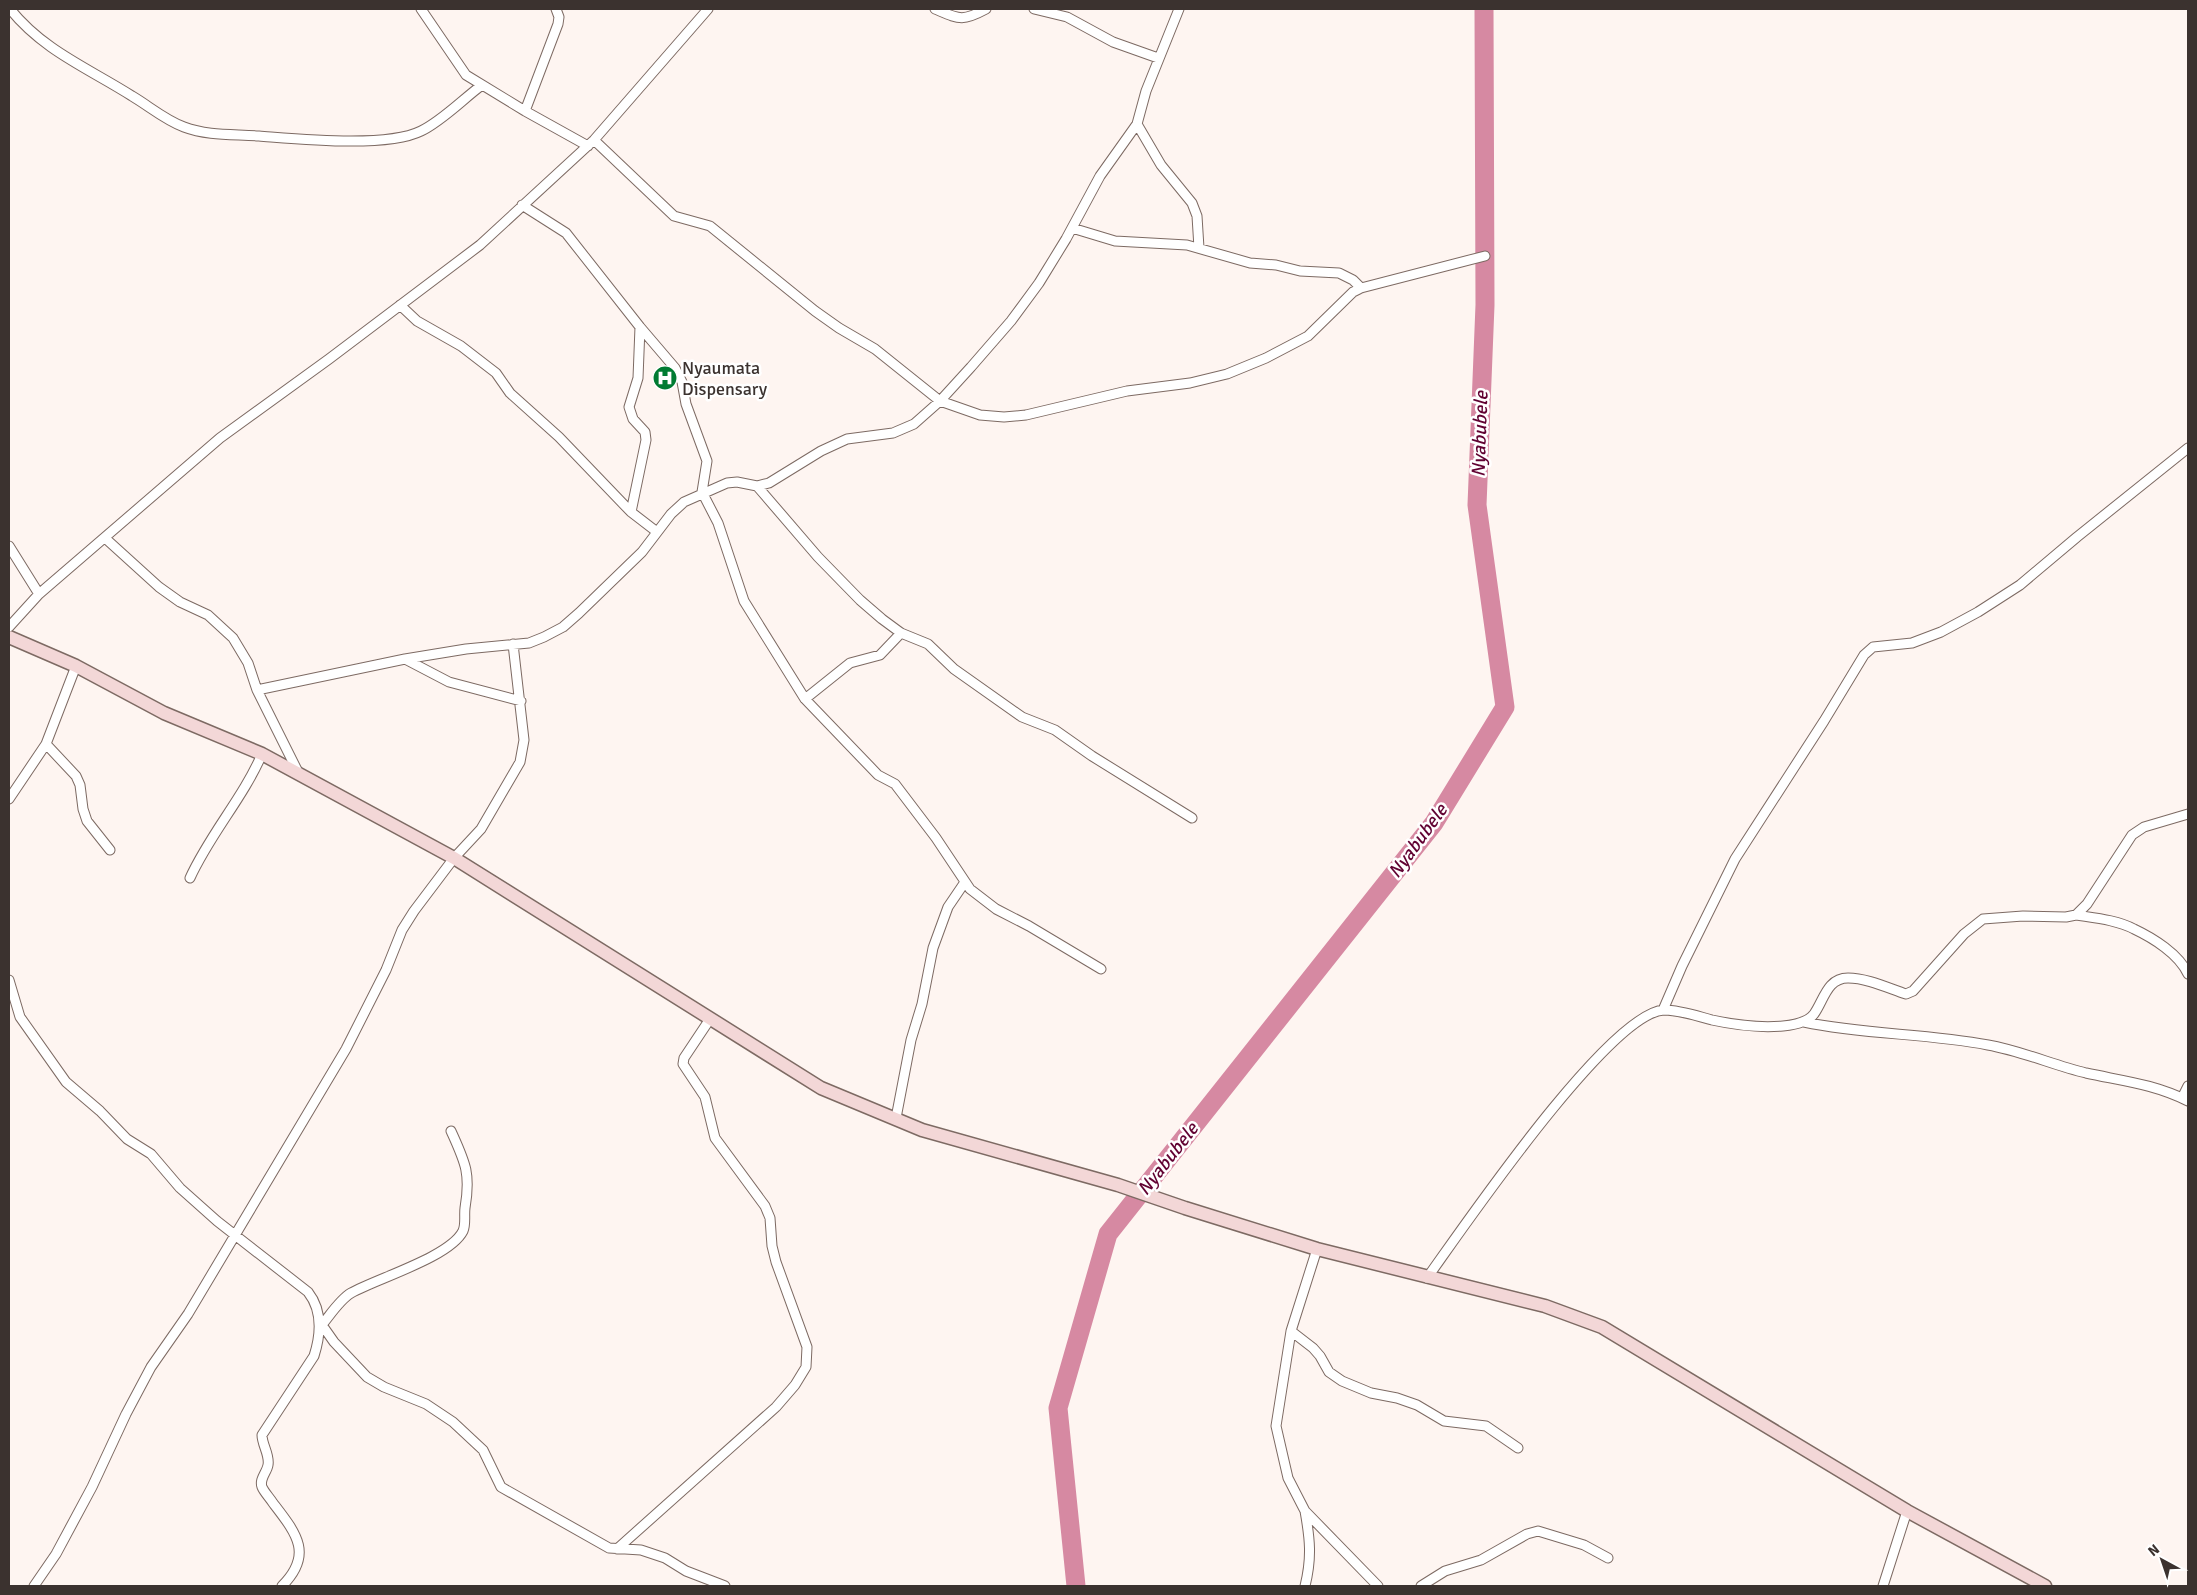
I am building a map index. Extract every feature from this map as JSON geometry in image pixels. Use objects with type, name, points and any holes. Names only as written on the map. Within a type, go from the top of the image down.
[{"type":"street","points":[[10,9],[44,44],[64,57],[125,91],[167,118],[182,126],[202,132],[316,140],[387,140],[421,131],[482,85]]},
{"type":"street","points":[[421,9],[460,68],[482,85],[524,111],[591,143],[667,212],[674,216],[710,226],[815,311],[839,328],[876,349],[940,401],[980,415],[1004,418],[1127,391],[1190,383],[1227,374],[1266,358],[1308,336],[1353,292],[1361,288],[1485,256]]},
{"type":"street","points":[[524,111],[558,24],[559,17],[556,9]]},
{"type":"street","points":[[9,627],[39,594],[220,438],[480,245],[591,143],[708,9]]},
{"type":"street","points":[[934,9],[955,17],[964,18],[986,9]]},
{"type":"street","points":[[1034,9],[1067,17],[1113,42],[1158,58]]},
{"type":"street","points":[[257,690],[404,659],[466,649],[529,642],[563,627],[642,552],[671,514],[684,502],[702,492],[727,483],[737,482],[757,486],[769,483],[847,439],[893,433],[914,424],[940,401],[1011,320],[1039,283],[1100,176],[1138,124],[1146,91],[1179,9]]},
{"type":"street","points":[[1138,124],[1161,165],[1192,203],[1197,216],[1199,248]]},
{"type":"street","points":[[522,205],[566,233],[640,327],[676,368],[682,382],[686,404],[707,462],[702,492],[718,523],[744,601],[805,699],[878,775],[895,784],[936,838],[965,882],[996,909],[1029,926],[1101,969]]},
{"type":"street","points":[[1072,228],[1115,241],[1170,243],[1199,248],[1250,263],[1276,264],[1300,271],[1339,273],[1353,280],[1361,288]]},
{"type":"street","points":[[400,305],[417,321],[461,346],[496,373],[510,392],[559,437],[631,512],[657,532]]},
{"type":"street","points":[[631,512],[646,440],[645,432],[634,419],[629,407],[638,378],[640,327]]},
{"type":"street","points":[[1663,1010],[1682,966],[1736,860],[1864,655],[1874,647],[1912,643],[1986,607],[2020,585],[2188,448]]},
{"type":"street","points":[[757,486],[840,581],[901,633],[928,644],[954,669],[1022,717],[1055,730],[1092,756],[1192,818]]},
{"type":"street","points":[[106,538],[159,587],[180,602],[208,615],[218,622],[233,638],[248,663],[257,690],[299,774]]},
{"type":"street","points":[[9,546],[39,594]]},
{"type":"street","points":[[805,699],[850,662],[880,655],[901,633]]},
{"type":"street","points":[[9,637],[76,666],[164,713],[262,754],[454,858],[821,1088],[922,1130],[1118,1185],[1317,1249],[1545,1306],[1602,1327],[1907,1510],[2045,1586]]},
{"type":"street","points":[[34,1586],[56,1554],[92,1487],[126,1414],[147,1375],[188,1314],[346,1049],[386,970],[402,930],[454,858],[481,829],[520,762],[524,740],[513,644]]},
{"type":"street","points":[[404,659],[449,682],[521,701]]},
{"type":"street","points":[[9,799],[46,744],[76,666]]},
{"type":"street","points":[[46,744],[76,776],[80,785],[82,809],[86,821],[110,850]]},
{"type":"street","points":[[190,878],[213,834],[229,814],[252,777],[262,754]]},
{"type":"street","points":[[2076,915],[2087,904],[2132,835],[2144,827],[2188,814]]},
{"type":"street","points":[[896,1118],[911,1040],[922,1004],[932,948],[948,906],[965,882]]},
{"type":"street","points":[[1804,1022],[1814,1015],[1830,985],[1842,979],[1867,981],[1906,994],[1913,991],[1964,934],[1983,919],[2023,916],[2066,917],[2076,915],[2133,928],[2174,956],[2181,962],[2188,974]]},
{"type":"street","points":[[9,980],[20,1017],[66,1082],[100,1111],[127,1139],[151,1154],[180,1188],[217,1221],[308,1292],[316,1302],[321,1326],[314,1356],[262,1435],[268,1460],[262,1479],[262,1487],[290,1525],[298,1539],[300,1549],[298,1566],[282,1586]]},
{"type":"street","points":[[1427,1278],[1538,1127],[1584,1072],[1622,1032],[1643,1017],[1663,1010],[1751,1026],[1784,1026],[1804,1022],[1850,1031],[1914,1035],[1988,1045],[2086,1073],[2146,1084],[2188,1100]]},
{"type":"street","points":[[617,1549],[776,1406],[795,1385],[806,1367],[806,1348],[772,1246],[770,1218],[765,1206],[715,1138],[705,1097],[683,1064],[684,1058],[710,1019]]},
{"type":"street","points":[[2188,1086],[2184,1094],[2188,1100]]},
{"type":"street","points":[[321,1326],[352,1293],[450,1247],[463,1230],[468,1178],[465,1161],[451,1131]]},
{"type":"street","points":[[1317,1249],[1291,1331],[1276,1426],[1288,1478],[1305,1511],[1378,1586]]},
{"type":"street","points":[[321,1326],[367,1377],[384,1388],[426,1404],[453,1422],[483,1450],[501,1487],[609,1548],[641,1550],[665,1558],[686,1571],[725,1586]]},
{"type":"street","points":[[1291,1331],[1313,1348],[1329,1372],[1342,1382],[1371,1393],[1397,1398],[1417,1405],[1444,1421],[1486,1426],[1518,1448]]},
{"type":"street","points":[[1883,1586],[1907,1510]]},
{"type":"street","points":[[1305,1511],[1310,1541],[1310,1557],[1305,1586]]},
{"type":"street","points":[[1421,1586],[1445,1571],[1480,1560],[1527,1534],[1538,1531],[1584,1545],[1608,1558]]},
{"type":"waterway","name":"Nyabubele","points":[[1076,1586],[1058,1408],[1108,1234],[1434,823],[1505,707],[1477,505],[1485,305],[1484,9]]},
{"type":"place","name":"Nyaumata Dispensary","points":[[665,378]]}]
